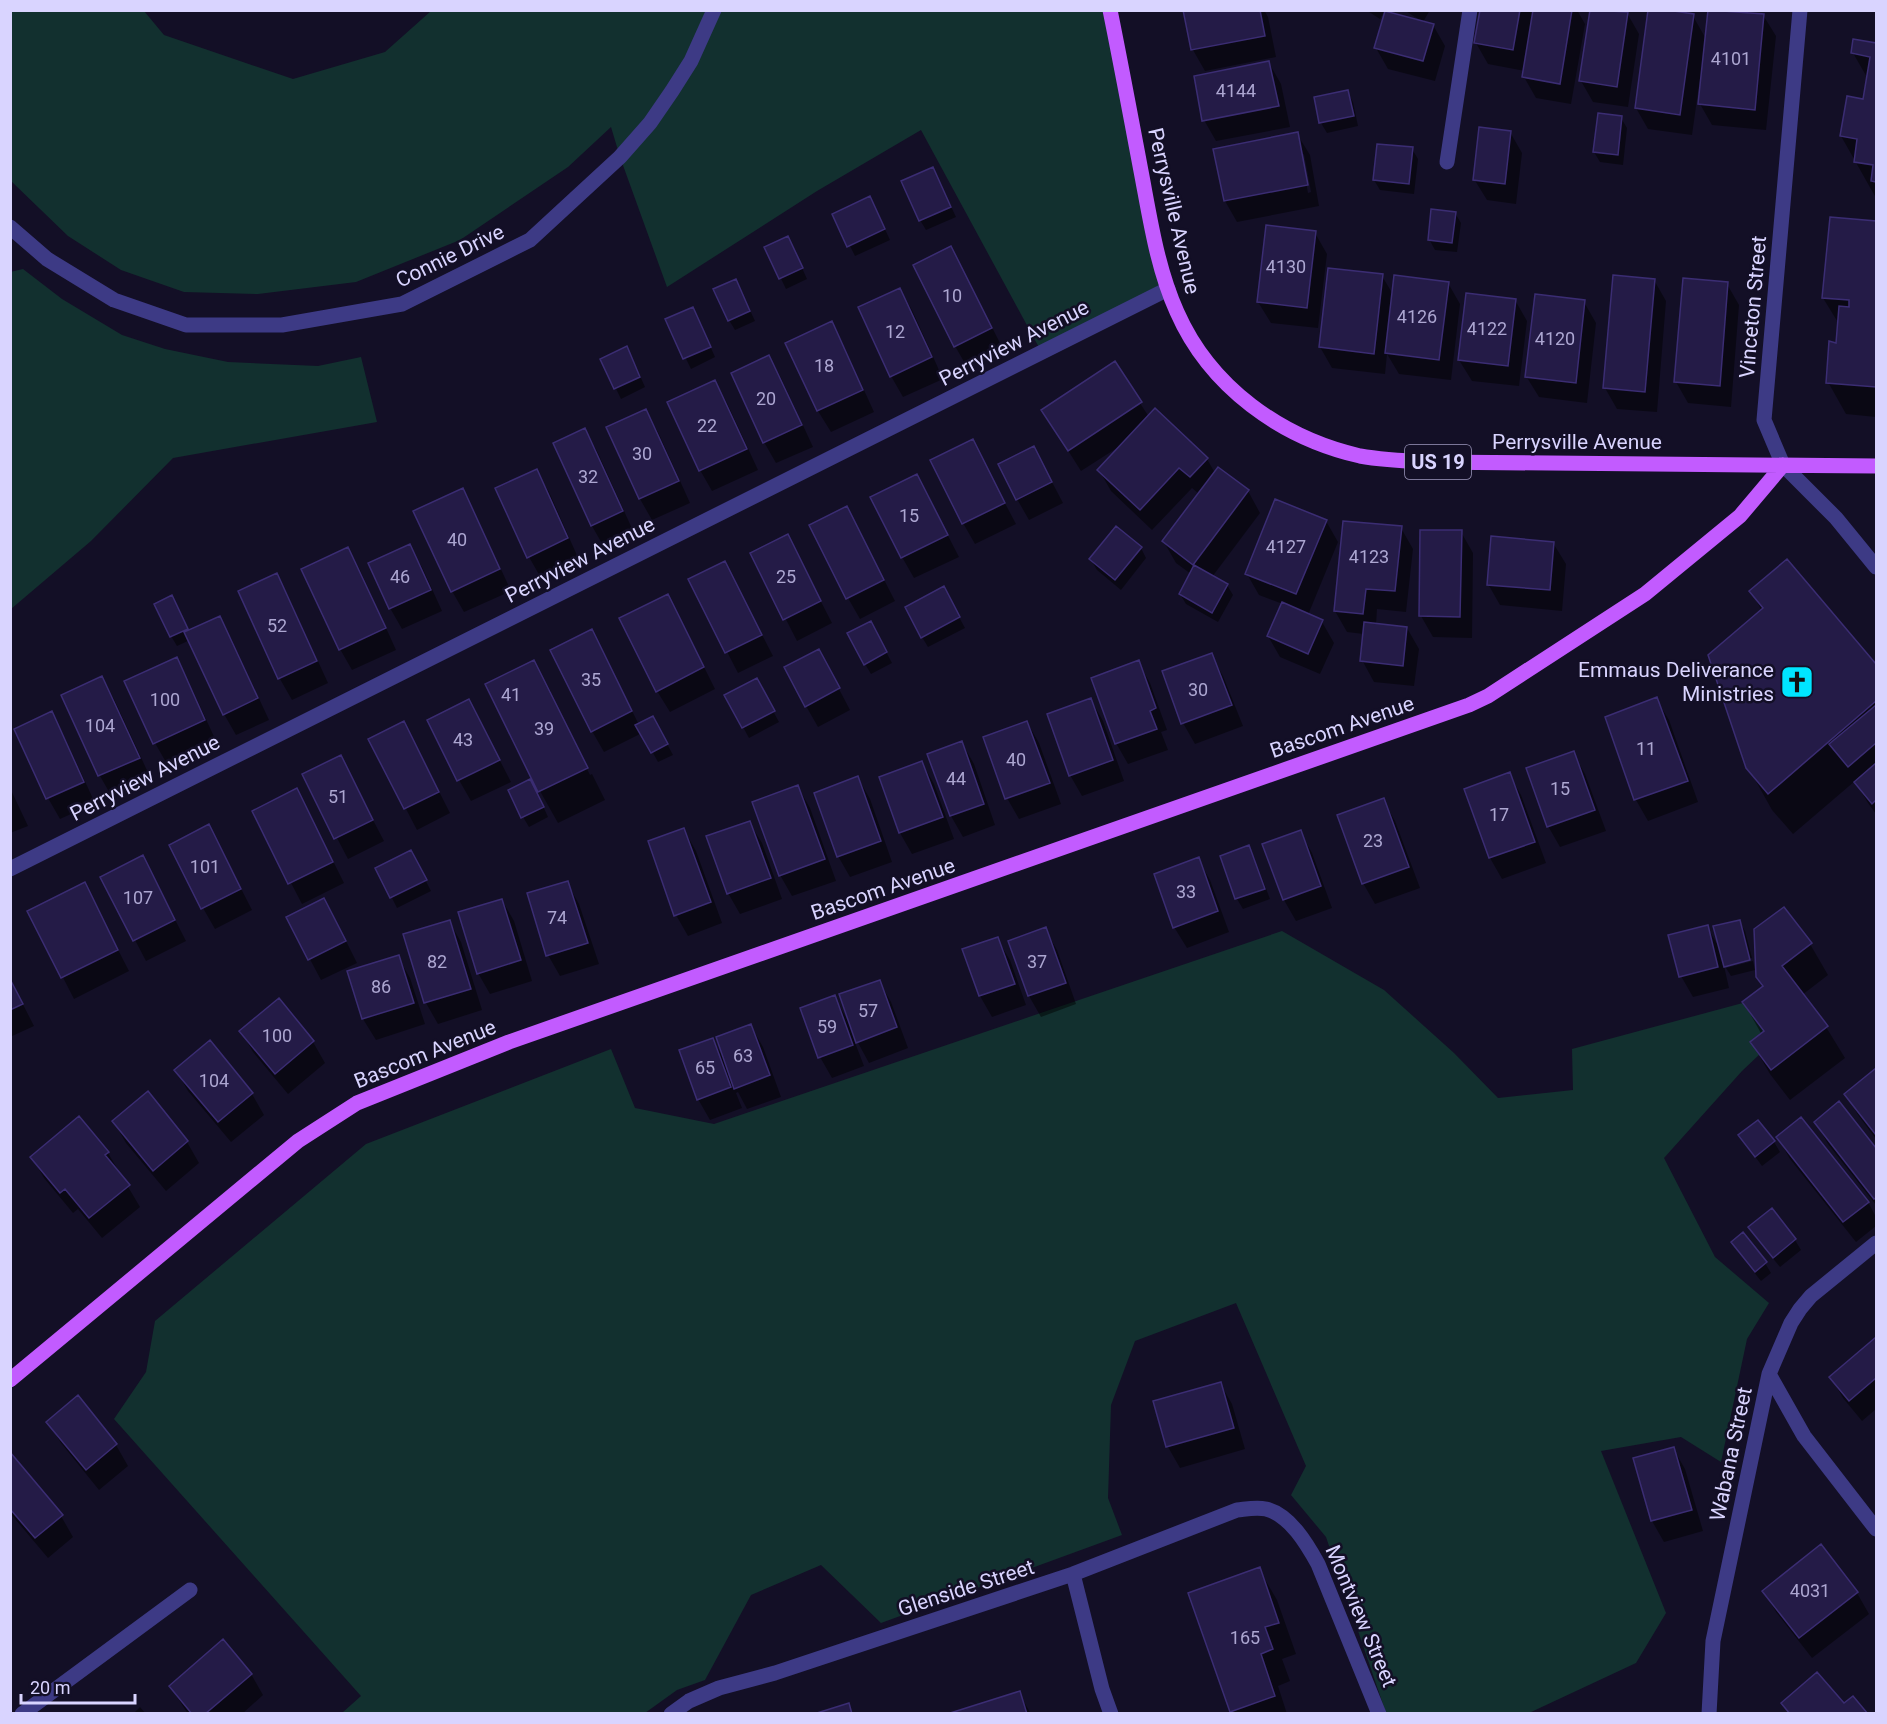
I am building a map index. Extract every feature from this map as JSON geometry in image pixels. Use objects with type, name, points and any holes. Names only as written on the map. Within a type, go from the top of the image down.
[{"type":"main road","name":"Perrysville Avenue","points":[[1110,10],[1153,232],[1168,289],[1177,313],[1198,350],[1220,376],[1262,414],[1285,428],[1334,449],[1389,460],[1876,466]]},
{"type":"main road","name":"Bascom Avenue","points":[[10,1380],[298,1141],[357,1103],[508,1042],[1469,705],[1505,687],[1659,583],[1740,516],[1783,465]]},
{"type":"street","name":"Connie Drive","points":[[10,227],[47,259],[114,300],[186,325],[282,325],[402,304],[530,240],[620,157],[650,123],[672,91],[691,61],[714,10]]},
{"type":"street","points":[[1447,162],[1470,10]]},
{"type":"street","name":"Vinceton Street","points":[[1800,10],[1764,420],[1783,465],[1836,518],[1876,567]]},
{"type":"street","name":"Perryview Avenue","points":[[10,869],[1168,289]]},
{"type":"street","name":"Wabana Street","points":[[1709,1713],[1713,1641],[1769,1374],[1791,1323],[1800,1309],[1812,1296],[1876,1243]]},
{"type":"street","points":[[1769,1374],[1804,1436],[1876,1529]]},
{"type":"street","name":"Glenside Street","points":[[671,1713],[689,1701],[719,1688],[775,1674],[1073,1574],[1237,1510],[1255,1508],[1275,1513]]},
{"type":"street","name":"Montview Street","points":[[1275,1513],[1300,1535],[1318,1564],[1379,1713]]},
{"type":"street","points":[[1073,1574],[1102,1689],[1111,1713]]},
{"type":"street","points":[[22,1713],[190,1590]]},
{"type":"green space","points":[[10,11],[144,11],[164,35],[293,79],[385,52],[431,11],[1110,11],[1168,289],[1042,353],[921,130],[817,191],[667,287],[611,127],[568,167],[460,240],[356,282],[258,294],[184,292],[121,270],[68,236],[11,181]]},
{"type":"green space","points":[[23,269],[62,299],[122,335],[165,349],[228,362],[318,366],[361,357],[377,422],[173,458],[91,541],[11,609],[10,272]]},
{"type":"green space","points":[[1282,931],[1384,990],[1454,1053],[1498,1098],[1573,1090],[1572,1049],[1765,997],[1782,1033],[1742,1071],[1664,1158],[1715,1257],[1769,1303],[1747,1339],[1721,1462],[1681,1437],[1601,1451],[1666,1613],[1636,1663],[1529,1713],[1386,1713],[1326,1537],[1291,1495],[1306,1466],[1236,1303],[1135,1341],[1111,1405],[1108,1498],[1122,1535],[881,1623],[821,1565],[751,1595],[705,1680],[677,1690],[645,1713],[342,1713],[361,1696],[114,1419],[146,1372],[155,1321],[366,1144],[611,1049],[635,1108],[714,1124]]},
{"type":"building","points":[[1183,10],[1260,10],[1265,36],[1191,50]]},
{"type":"building","points":[[1480,10],[1520,10],[1513,50],[1474,43]]},
{"type":"building","points":[[1533,10],[1572,10],[1560,84],[1522,77]]},
{"type":"building","points":[[1590,10],[1628,12],[1617,87],[1579,81]]},
{"type":"building","points":[[1648,10],[1694,14],[1680,115],[1635,108]]},
{"type":"building","points":[[1708,10],[1764,14],[1755,110],[1698,104]]},
{"type":"building","points":[[1385,11],[1434,24],[1423,61],[1374,48]]},
{"type":"building","points":[[1853,39],[1876,43],[1876,182],[1871,181],[1873,165],[1854,162],[1857,139],[1840,136],[1847,96],[1863,99],[1870,57],[1851,53]]},
{"type":"building","points":[[1269,61],[1279,106],[1202,121],[1194,76]]},
{"type":"building","points":[[1348,90],[1354,116],[1319,123],[1314,97]]},
{"type":"building","points":[[1598,113],[1622,116],[1618,155],[1593,152]]},
{"type":"building","points":[[1479,127],[1511,131],[1505,184],[1473,180]]},
{"type":"building","points":[[1298,132],[1308,185],[1224,201],[1213,149]]},
{"type":"building","points":[[1377,144],[1413,147],[1409,184],[1373,180]]},
{"type":"building","points":[[933,167],[951,207],[919,221],[901,181]]},
{"type":"building","points":[[870,196],[885,229],[847,247],[832,214]]},
{"type":"building","points":[[1431,209],[1456,212],[1452,243],[1428,240]]},
{"type":"building","points":[[1830,217],[1876,221],[1876,387],[1826,383],[1829,341],[1836,343],[1839,306],[1849,307],[1849,300],[1822,298]]},
{"type":"building","points":[[1266,225],[1316,231],[1307,308],[1257,302]]},
{"type":"building","points":[[788,236],[803,268],[779,279],[764,247]]},
{"type":"building","points":[[951,246],[992,328],[954,347],[913,265]]},
{"type":"building","points":[[1328,268],[1383,274],[1374,354],[1319,347]]},
{"type":"building","points":[[1394,275],[1449,282],[1439,360],[1385,353]]},
{"type":"building","points":[[1613,275],[1655,279],[1645,392],[1603,388]]},
{"type":"building","points":[[1683,278],[1728,282],[1720,386],[1674,382]]},
{"type":"building","points":[[736,279],[750,311],[728,321],[713,289]]},
{"type":"building","points":[[900,288],[932,357],[890,377],[858,307]]},
{"type":"building","points":[[1466,293],[1516,299],[1508,366],[1458,360]]},
{"type":"building","points":[[1535,294],[1585,300],[1576,383],[1525,377]]},
{"type":"building","points":[[693,307],[711,347],[683,359],[665,319]]},
{"type":"building","points":[[832,321],[863,390],[817,411],[785,343]]},
{"type":"building","points":[[627,346],[640,377],[614,389],[600,359]]},
{"type":"building","points":[[769,355],[802,425],[763,443],[731,373]]},
{"type":"building","points":[[1115,361],[1142,402],[1068,451],[1041,410]]},
{"type":"building","points":[[715,380],[747,449],[699,471],[667,402]]},
{"type":"building","points":[[1155,408],[1208,458],[1190,477],[1179,468],[1140,510],[1097,470]]},
{"type":"building","points":[[646,409],[679,481],[639,499],[606,427]]},
{"type":"building","points":[[585,428],[623,511],[591,526],[553,443]]},
{"type":"building","points":[[973,439],[1005,503],[962,524],[930,460]]},
{"type":"building","points":[[1034,446],[1052,482],[1016,500],[998,464]]},
{"type":"building","points":[[1218,467],[1249,490],[1193,565],[1162,541]]},
{"type":"building","points":[[537,469],[568,538],[527,558],[495,488]]},
{"type":"building","points":[[917,474],[948,535],[901,558],[870,497]]},
{"type":"building","points":[[463,488],[500,569],[451,592],[413,511]]},
{"type":"building","points":[[1275,499],[1327,520],[1296,594],[1245,574]]},
{"type":"building","points":[[847,506],[884,580],[846,599],[809,525]]},
{"type":"building","points":[[1343,521],[1402,526],[1395,591],[1366,589],[1363,614],[1334,611]]},
{"type":"building","points":[[1116,526],[1142,547],[1115,580],[1089,559]]},
{"type":"building","points":[[1420,530],[1462,530],[1460,617],[1419,616]]},
{"type":"building","points":[[788,534],[821,601],[783,620],[750,553]]},
{"type":"building","points":[[1491,536],[1554,542],[1550,590],[1487,585]]},
{"type":"building","points":[[410,544],[431,590],[389,609],[368,563]]},
{"type":"building","points":[[348,547],[386,628],[339,650],[301,569]]},
{"type":"building","name":"Emmaus Deliverance Ministries","points":[[1787,559],[1876,664],[1876,701],[1768,794],[1746,768],[1708,655],[1763,608],[1749,591]]},
{"type":"building","points":[[725,561],[762,635],[725,653],[688,579]]},
{"type":"building","points":[[1194,565],[1228,584],[1212,613],[1179,594]]},
{"type":"building","points":[[277,573],[317,661],[278,679],[238,591]]},
{"type":"building","points":[[944,586],[960,617],[921,638],[905,607]]},
{"type":"building","points":[[668,594],[704,667],[656,692],[619,618]]},
{"type":"building","points":[[172,595],[188,629],[170,637],[154,604]]},
{"type":"building","points":[[1282,602],[1323,620],[1308,654],[1267,636]]},
{"type":"building","points":[[220,616],[258,698],[223,715],[184,632]]},
{"type":"building","points":[[871,621],[887,652],[864,665],[847,633]]},
{"type":"building","points":[[1364,622],[1407,627],[1403,666],[1360,661]]},
{"type":"building","points":[[592,629],[632,711],[591,732],[550,650]]},
{"type":"building","points":[[819,649],[840,688],[805,707],[784,667]]},
{"type":"building","points":[[1212,653],[1232,705],[1181,724],[1162,671]]},
{"type":"building","points":[[177,657],[205,720],[153,744],[124,681]]},
{"type":"building","points":[[534,660],[588,768],[538,792],[485,684]]},
{"type":"building","points":[[1139,660],[1156,708],[1150,711],[1157,729],[1115,744],[1091,678]]},
{"type":"building","points":[[102,676],[140,758],[98,776],[61,695]]},
{"type":"building","points":[[757,678],[775,711],[742,728],[724,695]]},
{"type":"building","points":[[1657,697],[1688,781],[1634,800],[1605,717]]},
{"type":"building","points":[[1091,698],[1113,760],[1069,776],[1047,714]]},
{"type":"building","points":[[469,699],[500,760],[457,781],[427,720]]},
{"type":"building","points":[[1876,705],[1876,743],[1848,767],[1829,744]]},
{"type":"building","points":[[52,711],[84,782],[46,799],[14,729]]},
{"type":"building","points":[[653,716],[668,744],[651,753],[635,725]]},
{"type":"building","points":[[404,721],[439,792],[404,809],[368,739]]},
{"type":"building","points":[[1027,721],[1050,783],[1005,799],[983,737]]},
{"type":"building","points":[[962,741],[984,804],[950,816],[927,754]]},
{"type":"building","points":[[1574,751],[1595,810],[1547,827],[1526,768]]},
{"type":"building","points":[[341,755],[373,820],[334,839],[302,774]]},
{"type":"building","points":[[922,761],[943,817],[899,833],[879,777]]},
{"type":"building","points":[[1876,763],[1876,800],[1872,804],[1854,782]]},
{"type":"building","points":[[1510,772],[1535,842],[1489,858],[1464,789]]},
{"type":"building","points":[[858,776],[881,841],[837,857],[814,793]]},
{"type":"building","points":[[530,779],[544,807],[521,818],[508,790]]},
{"type":"building","points":[[798,785],[825,859],[779,876],[752,802]]},
{"type":"building","points":[[297,788],[333,862],[288,884],[252,811]]},
{"type":"building","points":[[1384,798],[1409,867],[1362,884],[1337,815]]},
{"type":"building","points":[[750,821],[771,878],[727,894],[706,836]]},
{"type":"building","points":[[209,824],[241,889],[201,909],[169,845]]},
{"type":"building","points":[[684,828],[711,902],[674,916],[648,841]]},
{"type":"building","points":[[1301,830],[1321,886],[1283,900],[1262,844]]},
{"type":"building","points":[[1249,845],[1265,889],[1235,899],[1220,856]]},
{"type":"building","points":[[411,850],[427,880],[390,898],[375,868]]},
{"type":"building","points":[[143,855],[175,920],[133,941],[100,877]]},
{"type":"building","points":[[1199,857],[1218,911],[1173,928],[1154,874]]},
{"type":"building","points":[[568,881],[588,943],[546,956],[527,893]]},
{"type":"building","points":[[85,882],[118,950],[61,978],[27,911]]},
{"type":"building","points":[[324,898],[346,941],[308,960],[286,917]]},
{"type":"building","points":[[502,899],[521,960],[477,974],[458,912]]},
{"type":"building","points":[[1784,907],[1812,943],[1782,966],[1828,1026],[1771,1070],[1750,1042],[1764,1031],[1742,1002],[1763,986],[1756,977],[1754,929]]},
{"type":"building","points":[[450,920],[471,989],[424,1003],[403,934]]},
{"type":"building","points":[[1740,920],[1750,960],[1724,967],[1713,926]]},
{"type":"building","points":[[1708,925],[1718,967],[1679,977],[1668,935]]},
{"type":"building","points":[[1046,927],[1066,983],[1028,996],[1008,941]]},
{"type":"building","points":[[998,937],[1015,984],[979,996],[962,949]]},
{"type":"building","points":[[399,955],[414,1003],[362,1019],[347,971]]},
{"type":"building","points":[[10,979],[23,1004],[10,1010]]},
{"type":"building","points":[[880,980],[897,1027],[856,1043],[839,994]]},
{"type":"building","points":[[835,995],[853,1045],[818,1058],[800,1008]]},
{"type":"building","points":[[279,998],[314,1041],[275,1074],[239,1031]]},
{"type":"building","points":[[751,1024],[770,1075],[734,1089],[716,1037]]},
{"type":"building","points":[[713,1038],[731,1087],[697,1100],[679,1050]]},
{"type":"building","points":[[210,1040],[253,1093],[218,1122],[174,1070]]},
{"type":"building","points":[[1876,1068],[1876,1135],[1844,1094]]},
{"type":"building","points":[[148,1091],[188,1141],[153,1171],[112,1121]]},
{"type":"building","points":[[1839,1101],[1876,1148],[1876,1198],[1874,1199],[1814,1122]]},
{"type":"building","points":[[79,1116],[109,1152],[105,1155],[130,1185],[89,1218],[65,1189],[60,1193],[30,1157]]},
{"type":"building","points":[[1801,1117],[1869,1202],[1843,1222],[1776,1137]]},
{"type":"building","points":[[1758,1120],[1775,1141],[1755,1157],[1738,1135]]},
{"type":"building","points":[[1772,1208],[1796,1239],[1773,1258],[1748,1227]]},
{"type":"building","points":[[1743,1232],[1767,1262],[1755,1272],[1731,1242]]},
{"type":"building","points":[[1876,1337],[1876,1378],[1849,1401],[1829,1377]]},
{"type":"building","points":[[1221,1382],[1234,1428],[1166,1447],[1153,1401]]},
{"type":"building","points":[[78,1395],[117,1444],[86,1470],[46,1422]]},
{"type":"building","points":[[1674,1447],[1692,1510],[1651,1521],[1633,1458]]},
{"type":"building","points":[[10,1452],[63,1515],[35,1538],[10,1509]]},
{"type":"building","points":[[1821,1544],[1858,1592],[1799,1638],[1762,1591]]},
{"type":"building","points":[[1260,1567],[1279,1623],[1265,1627],[1273,1649],[1261,1654],[1275,1696],[1230,1712],[1188,1593]]},
{"type":"building","points":[[223,1639],[252,1674],[205,1714],[192,1714],[169,1686]]},
{"type":"building","points":[[1817,1672],[1844,1703],[1853,1696],[1868,1714],[1790,1714],[1781,1703]]},
{"type":"building","points":[[1020,1691],[1027,1714],[947,1714]]},
{"type":"building","points":[[849,1703],[852,1714],[817,1713]]},
{"type":"place","name":"Emmaus Deliverance Ministries","points":[[1797,682]]}]
